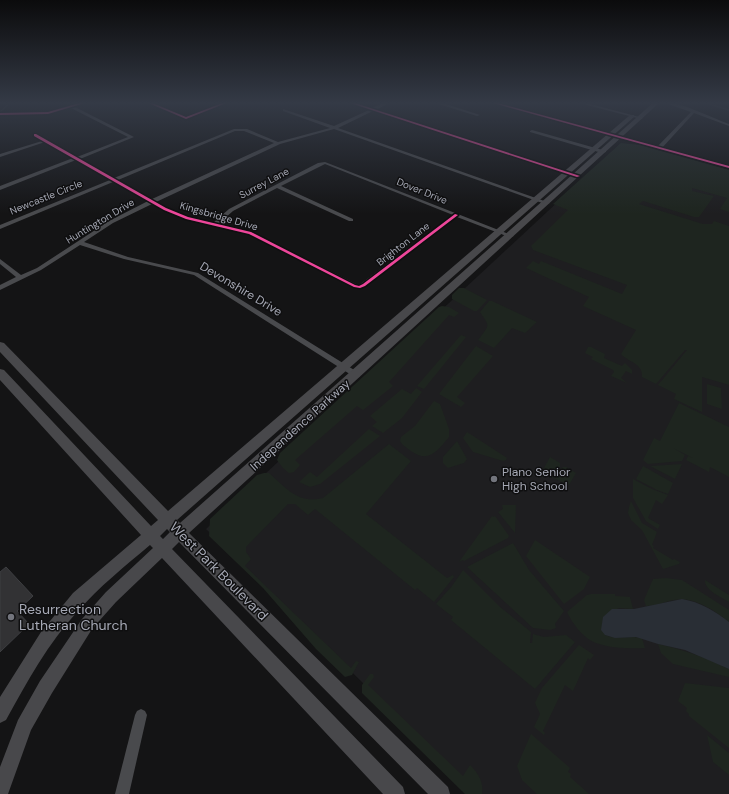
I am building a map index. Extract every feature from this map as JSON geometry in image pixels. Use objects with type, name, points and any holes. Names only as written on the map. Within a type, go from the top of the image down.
[{"type":"main road","name":"Independence Parkway","points":[[0,714],[22,675],[45,639],[65,613],[93,585],[605,139]]},
{"type":"main road","name":"Independence Parkway","points":[[0,792],[24,726],[66,654],[87,624],[111,597],[180,533],[618,139]]},
{"type":"main road","name":"West Park Boulevard","points":[[0,346],[167,520],[441,794]]},
{"type":"main road","name":"West Park Boulevard","points":[[0,373],[163,549],[396,794]]},
{"type":"main road","points":[[249,449],[262,460]]},
{"type":"street","name":"Kingsbridge Drive","points":[[42,139],[151,202],[175,214],[241,230],[255,235],[348,283],[360,287]]},
{"type":"street","points":[[0,188],[127,139]]},
{"type":"street","name":"Newcastle Circle","points":[[0,227],[213,139]]},
{"type":"street","name":"Newcastle Circle","points":[[268,139],[278,143]]},
{"type":"street","name":"Huntington Drive","points":[[0,288],[51,262],[118,218],[278,143],[293,139]]},
{"type":"street","points":[[365,139],[547,204]]},
{"type":"street","points":[[464,139],[578,176]]},
{"type":"street","points":[[560,139],[604,152]]},
{"type":"street","points":[[623,139],[729,167]]},
{"type":"street","points":[[658,148],[667,139]]},
{"type":"street","points":[[0,156],[45,141]]},
{"type":"street","name":"Surrey Lane","points":[[215,224],[226,213],[325,163]]},
{"type":"street","name":"Dover Drive","points":[[325,163],[511,236]]},
{"type":"street","points":[[277,186],[351,220]]},
{"type":"street","name":"Brighton Lane","points":[[360,287],[368,283],[456,214]]},
{"type":"street","name":"Devonshire Drive","points":[[80,243],[126,258],[196,274],[356,375]]},
{"type":"street","points":[[0,261],[21,278]]},
{"type":"street","points":[[122,794],[141,715]]},
{"type":"shaded area","points":[[621,143],[640,145],[729,170],[729,212],[720,209],[727,198],[692,188],[692,191],[714,196],[699,217],[694,217],[643,201],[639,204],[703,224],[712,224],[714,221],[729,226],[729,385],[702,377],[702,412],[674,399],[676,394],[658,385],[687,350],[685,350],[656,384],[642,377],[642,372],[638,366],[621,354],[636,330],[583,306],[589,297],[526,268],[533,261],[539,264],[541,261],[622,294],[627,285],[533,250],[531,246],[568,210],[553,204]]},
{"type":"shaded area","name":"Plano Senior High School","points":[[620,144],[729,170],[729,794],[476,794],[206,529]]},
{"type":"shaded area","points":[[459,288],[464,288],[487,300],[477,311],[474,311],[452,299],[452,295]]},
{"type":"shaded area","points":[[489,301],[492,301],[537,322],[525,333],[512,328],[494,348],[478,340],[487,328],[486,320],[480,312]]},
{"type":"shaded area","points":[[439,307],[449,307],[459,313],[454,317],[449,315],[389,382],[393,386],[363,410],[357,406],[295,460],[300,465],[294,472],[289,473],[283,468],[277,460],[280,453]]},
{"type":"shaded area","points":[[461,335],[466,337],[424,389],[417,386]]},
{"type":"shaded area","points":[[476,346],[493,356],[457,397],[465,403],[461,407],[439,394]]},
{"type":"shaded area","points":[[588,347],[605,354],[604,358],[622,366],[625,363],[632,370],[632,374],[626,371],[621,378],[627,383],[611,376],[614,372],[613,370],[591,359],[593,357],[585,353]]},
{"type":"shaded area","points":[[707,384],[721,388],[722,409],[707,404]]},
{"type":"shaded area","points":[[416,388],[422,392],[402,418],[383,433],[372,426],[377,422],[370,416],[402,389],[411,394]]},
{"type":"shaded area","points":[[434,401],[440,404],[449,429],[449,437],[433,454],[428,456],[417,455],[403,445],[400,441],[401,437],[415,426]]},
{"type":"shaded area","points":[[679,403],[729,427],[729,477],[710,467],[709,472],[686,460],[688,456],[693,458],[673,448],[685,455],[682,461],[648,464],[643,460],[654,438],[660,441]]},
{"type":"shaded area","points":[[369,429],[380,436],[320,484],[310,487],[299,482],[310,472],[317,477]]},
{"type":"shaded area","points":[[467,432],[507,458],[506,460],[503,461],[473,452],[463,438]]},
{"type":"shaded area","points":[[457,441],[467,459],[464,463],[448,468],[443,463],[443,457]]},
{"type":"shaded area","points":[[389,444],[411,461],[366,514],[447,578],[453,575],[454,577],[434,602],[417,588],[415,590],[315,509],[308,515],[295,504],[288,504],[246,547],[246,552],[251,559],[245,566],[351,668],[356,661],[359,662],[352,675],[345,677],[316,649],[263,588],[209,536],[210,519],[257,475],[264,473],[269,473],[287,490],[300,497],[307,499],[323,498]]},
{"type":"shaded area","points":[[550,457],[560,463],[560,467],[546,477],[539,477]]},
{"type":"shaded area","points":[[682,464],[675,479],[650,466]]},
{"type":"shaded area","points":[[643,466],[673,483],[668,494],[636,479]]},
{"type":"shaded area","points":[[563,467],[566,467],[576,473],[569,485],[551,477]]},
{"type":"shaded area","points":[[633,479],[668,495],[662,504],[656,500],[648,518],[660,525],[658,529],[646,521],[633,498]]},
{"type":"shaded area","points":[[631,501],[642,523],[657,532],[652,545],[654,546],[653,548],[673,560],[674,559],[680,562],[679,564],[663,569],[642,530],[631,520],[628,513]]},
{"type":"shaded area","points":[[502,505],[516,505],[515,533],[498,512],[503,509]]},
{"type":"shaded area","points":[[492,516],[495,516],[509,536],[508,538],[464,561],[459,562]]},
{"type":"shaded area","points":[[535,540],[590,577],[584,589],[564,604],[526,556]]},
{"type":"shaded area","points":[[513,543],[529,570],[564,611],[555,624],[556,628],[550,630],[533,628],[467,567]]},
{"type":"shaded area","points":[[463,570],[499,606],[531,632],[530,643],[532,643],[533,634],[544,637],[566,635],[575,642],[535,689],[451,620],[453,617],[436,604],[452,586]]},
{"type":"shaded area","points":[[666,578],[682,580],[729,610],[729,622],[703,605],[688,600],[674,600],[657,605],[646,606],[644,600],[653,579]]},
{"type":"shaded area","points":[[705,580],[729,595],[729,602],[710,590],[705,584]]},
{"type":"shaded area","points":[[615,594],[615,596],[630,597],[633,609],[618,608],[605,635],[614,637],[642,638],[645,648],[614,647],[596,643],[587,638],[575,626],[567,612],[587,595]]},
{"type":"shaded area","points":[[682,599],[695,602],[718,614],[729,622],[729,669],[685,650],[636,637],[615,638],[605,635],[601,630],[603,617],[612,609],[634,609]]},
{"type":"shaded area","points":[[658,644],[694,654],[729,669],[729,677],[673,664],[661,653]]},
{"type":"shaded area","points":[[579,645],[594,655],[590,660],[588,658],[573,691],[565,685],[543,731],[545,733],[544,735],[534,727],[540,714],[535,703],[542,688]]},
{"type":"shaded area","points":[[370,674],[373,674],[374,677],[368,685],[463,776],[470,765],[473,768],[481,782],[482,794],[465,794],[362,693],[362,685]]},
{"type":"shaded area","points":[[685,683],[729,688],[729,748],[689,716],[686,711],[687,708],[678,701]]},
{"type":"shaded area","points":[[531,734],[570,768],[568,772],[571,774],[570,777],[589,794],[537,794],[522,780],[517,766]]},
{"type":"shaded area","points":[[707,735],[729,753],[729,775],[713,762]]},
{"type":"building","name":"Resurrection Lutheran Church","points":[[6,567],[33,596],[17,611],[29,624],[0,652],[0,572]]},
{"type":"cycle path","points":[[42,139],[165,209],[187,218],[250,233],[354,286],[360,287],[364,285],[456,215]]},
{"type":"cycle path","points":[[463,139],[578,176]]},
{"type":"cycle path","points":[[626,139],[729,167]]},
{"type":"place","name":"Plano Senior High School","points":[[494,479]]},
{"type":"place","name":"Resurrection Lutheran Church","points":[[11,617]]}]
